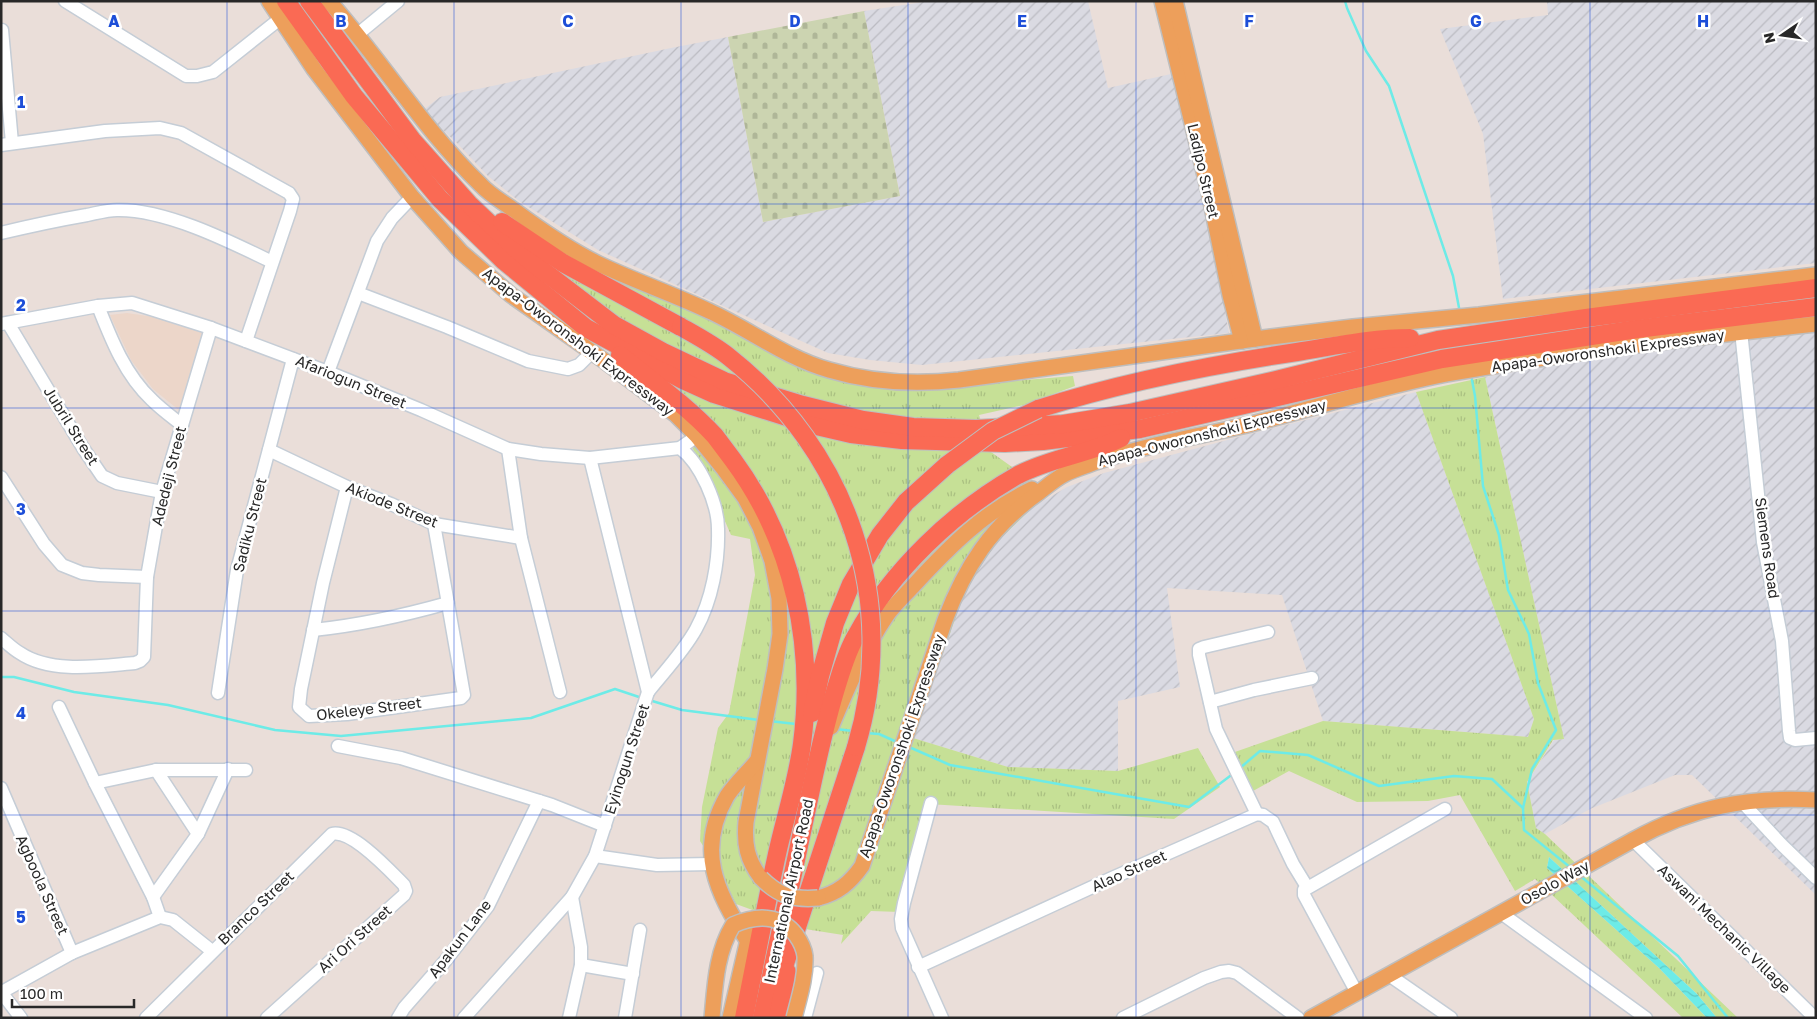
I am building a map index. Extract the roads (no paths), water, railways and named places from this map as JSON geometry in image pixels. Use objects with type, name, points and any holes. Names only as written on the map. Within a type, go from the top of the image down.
[{"type":"highway","name":"Apapa-Oworonshoki Expressway","points":[[308,1],[414,141],[470,204],[524,256],[614,325],[662,352],[724,381],[803,405],[863,420],[913,426],[976,429],[1081,421],[1130,413],[1276,380],[1438,340],[1486,351],[1637,329],[1816,307]]},
{"type":"highway","name":"Apapa-Oworonshoki Expressway","points":[[284,10],[440,199],[504,262],[586,328],[683,380],[714,394],[812,425],[851,434],[911,440],[1005,443],[1044,442],[1140,429],[1444,367],[1486,351],[1596,317],[1816,288]]},
{"type":"highway","points":[[414,141],[474,200],[516,232],[563,263],[705,340],[750,374],[775,398],[815,449],[842,499],[860,552],[871,614],[871,672],[864,721],[767,1018]]},
{"type":"highway","points":[[586,328],[676,400],[715,437],[748,482],[772,524],[791,577],[800,620],[805,659],[819,716]]},
{"type":"highway","points":[[808,763],[819,716],[820,676],[835,623],[851,584],[880,535],[906,502],[947,465],[993,432],[1038,409],[1158,376],[1366,342],[1410,338],[1438,340]]},
{"type":"highway","points":[[819,716],[855,638],[869,613],[914,557],[956,517],[1020,474],[1048,463],[1108,445],[1140,429]]},
{"type":"highway","name":"International Airport Road","points":[[744,1018],[777,854],[808,763]]},
{"type":"highway","name":"International Airport Road","points":[[762,1018],[808,763]]},
{"type":"highway","points":[[778,1018],[793,943]]},
{"type":"main road","name":"Apapa-Oworonshoki Expressway","points":[[269,1],[284,10],[314,69],[412,197],[461,252],[511,295],[675,414],[697,436],[744,498],[760,528],[772,561],[779,598],[780,634],[744,838],[752,866],[770,888],[784,895],[801,899],[818,898],[838,891],[862,866],[948,612],[965,573],[977,554],[1000,526],[1019,508],[1063,474],[1110,457],[1253,423],[1444,367]]},
{"type":"main road","points":[[328,1],[358,34],[423,122],[482,186],[551,238],[598,264],[710,311],[795,357],[827,370],[874,380],[925,384],[1249,340],[1816,275]]},
{"type":"main road","name":"Ladipo Street","points":[[1162,1],[1209,192],[1230,295],[1249,340]]},
{"type":"main road","name":"Ladipo Street","points":[[1175,1],[1249,340]]},
{"type":"main road","name":"Apapa-Oworonshoki Expressway","points":[[1486,351],[1816,324]]},
{"type":"main road","points":[[819,716],[888,614],[934,564],[970,529],[1008,501],[1063,474]]},
{"type":"main road","points":[[747,940],[730,911],[712,864],[710,844],[714,824],[728,795],[758,760]]},
{"type":"main road","name":"Osolo Way","points":[[1311,1018],[1668,822],[1702,810],[1742,802],[1793,799],[1816,800]]},
{"type":"main road","name":"International Airport Road","points":[[730,1018],[747,940],[777,854]]},
{"type":"main road","points":[[712,1018],[720,957],[725,939],[733,925],[756,917],[776,919],[790,927],[801,942],[805,956],[804,976],[794,1018]]},
{"type":"street","points":[[65,1],[186,76],[214,72],[284,10]]},
{"type":"street","points":[[358,34],[398,1]]},
{"type":"street","points":[[2,30],[6,144],[105,131],[160,128],[181,133],[292,195],[290,211],[246,341]]},
{"type":"street","points":[[328,372],[377,241],[392,218],[412,197]]},
{"type":"street","points":[[1,233],[116,210],[139,211],[223,238],[272,262]]},
{"type":"street","points":[[358,293],[447,326],[528,361],[568,369],[579,365],[592,352]]},
{"type":"street","name":"Afariogun Street","points":[[4,324],[98,306],[132,304],[212,328],[328,372],[508,449],[590,458],[680,448],[697,436]]},
{"type":"street","points":[[98,306],[112,342],[128,370],[150,399],[182,425]]},
{"type":"street","name":"Jubril Street","points":[[4,324],[102,476],[117,483],[162,492]]},
{"type":"street","name":"Adedeji Street","points":[[1,638],[20,653],[50,664],[84,668],[135,663],[144,657],[147,577],[162,492],[212,328]]},
{"type":"street","name":"Siemens Road","points":[[1741,331],[1763,542],[1782,641],[1788,731],[1790,738],[1795,740],[1816,738]]},
{"type":"street","name":"Sadiku Street","points":[[218,693],[237,570],[293,359]]},
{"type":"street","points":[[648,692],[696,629],[708,602],[716,561],[718,529],[716,512],[706,483],[693,461],[680,448]]},
{"type":"street","points":[[508,449],[521,538],[560,692]]},
{"type":"street","name":"Akiode Street","points":[[269,450],[347,487],[391,504],[434,524],[521,538]]},
{"type":"street","name":"Eyinogun Street","points":[[464,1018],[572,897],[595,856],[648,692],[590,458]]},
{"type":"street","points":[[1,478],[44,544],[62,565],[82,573],[147,577]]},
{"type":"street","name":"Okeleye Street","points":[[347,487],[323,583],[301,689],[299,707],[309,716],[347,714],[461,698],[464,695],[434,524]]},
{"type":"street","points":[[314,630],[358,625],[402,616],[448,603]]},
{"type":"street","points":[[1268,632],[1199,649],[1199,655],[1216,729],[1257,814],[1263,815],[1273,822],[1293,864],[1307,887]]},
{"type":"street","points":[[1210,702],[1254,690],[1312,678]]},
{"type":"street","points":[[59,707],[160,917]]},
{"type":"street","points":[[338,746],[401,758],[539,801],[605,826]]},
{"type":"street","points":[[152,897],[198,834],[228,769]]},
{"type":"street","points":[[95,783],[156,770],[246,770]]},
{"type":"street","points":[[156,770],[198,834]]},
{"type":"street","name":"Agboola Street","points":[[1,788],[72,954]]},
{"type":"street","name":"Apakun Lane","points":[[398,1018],[404,1008],[446,960],[488,906],[539,801]]},
{"type":"street","points":[[1742,802],[1816,878]]},
{"type":"street","points":[[931,803],[901,919],[905,936],[942,1018]]},
{"type":"street","points":[[1357,993],[1304,895],[1304,890],[1444,809]]},
{"type":"street","name":"Alao Street","points":[[918,967],[1257,814]]},
{"type":"street","name":"Branco Street","points":[[146,1018],[332,834],[340,833],[374,855]]},
{"type":"street","name":"Aswani Mechanic Village","points":[[1633,840],[1815,1018]]},
{"type":"street","name":"Ari Ori Street","points":[[267,1018],[404,895],[406,891],[404,885],[374,855]]},
{"type":"street","points":[[595,856],[657,865],[712,864]]},
{"type":"street","points":[[569,1018],[581,965],[581,948],[572,897]]},
{"type":"street","points":[[1501,913],[1646,1018]]},
{"type":"street","points":[[21,1018],[1,992],[72,954],[160,917],[173,920],[212,951]]},
{"type":"street","points":[[625,1018],[640,930]]},
{"type":"street","points":[[581,965],[633,974]]},
{"type":"street","points":[[1123,1018],[1204,978],[1229,971],[1237,973],[1298,1018]]},
{"type":"street","points":[[805,1018],[818,973]]},
{"type":"street","points":[[1388,975],[1451,1018]]},
{"type":"water","points":[[1549,857],[1697,994],[1717,1018],[1707,1018],[1659,968],[1547,868]]},
{"type":"waterway","points":[[1345,1],[1366,51],[1389,86],[1453,276],[1460,313]]},
{"type":"waterway","points":[[1471,375],[1475,396],[1483,486],[1499,535],[1508,590],[1529,634],[1538,683],[1556,730],[1532,769],[1523,808],[1524,830],[1571,868]]},
{"type":"waterway","points":[[1,677],[14,677],[74,692],[168,705],[275,730],[341,736],[531,718],[615,689],[642,698]]},
{"type":"waterway","points":[[649,700],[682,710],[759,720]]},
{"type":"waterway","points":[[769,721],[796,724]]},
{"type":"waterway","points":[[836,729],[853,731]]},
{"type":"waterway","points":[[866,733],[879,734],[899,743]]},
{"type":"waterway","points":[[909,747],[950,765],[1189,807],[1234,773]]},
{"type":"waterway","points":[[1240,768],[1260,751],[1308,755],[1379,786],[1454,776],[1492,779],[1523,808]]},
{"type":"waterway","points":[[1579,875],[1678,956],[1728,1018]]}]
